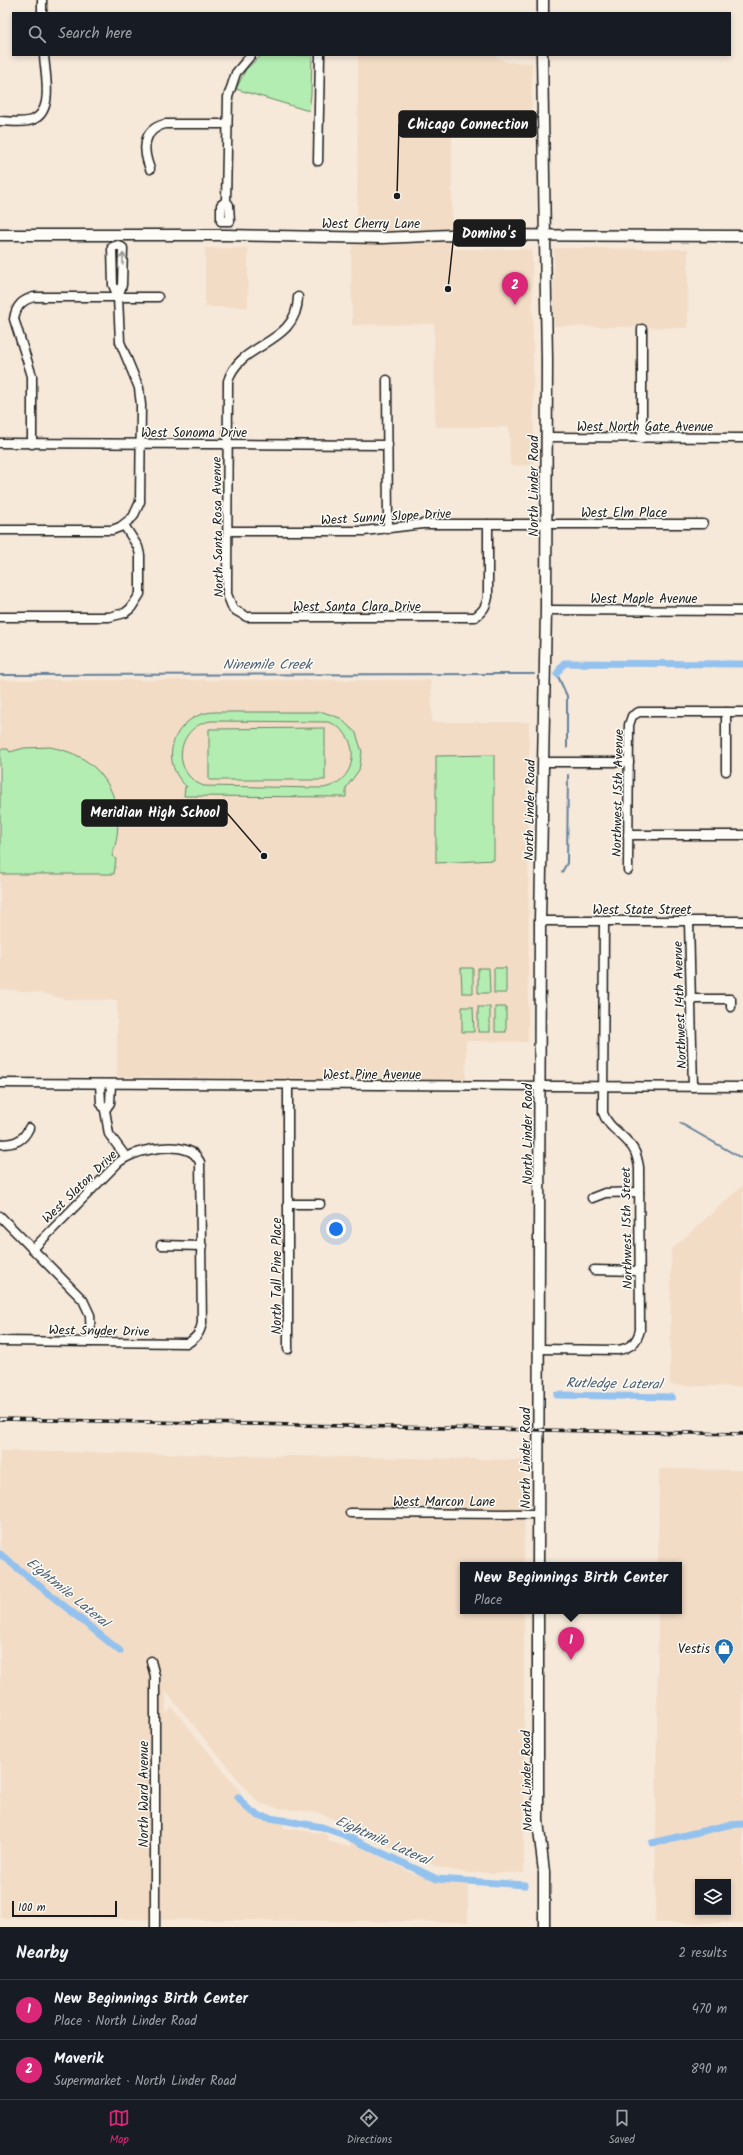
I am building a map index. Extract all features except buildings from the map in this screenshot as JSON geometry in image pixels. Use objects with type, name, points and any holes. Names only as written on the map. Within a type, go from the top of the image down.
[{"type":"main road","points":[[543,0],[543,12]]},
{"type":"main road","name":"North Linder Road","points":[[538,1562],[540,921],[546,610],[547,339],[542,56]]},
{"type":"main road","name":"West Cherry Lane","points":[[0,235],[118,240],[226,235],[382,238],[450,235],[743,236]]},
{"type":"main road","name":"North Linder Road","points":[[538,1614],[538,1821],[544,1872],[544,1927]]},
{"type":"street","points":[[42,0],[42,12]]},
{"type":"street","points":[[0,121],[26,122],[41,116],[46,106],[44,56]]},
{"type":"street","points":[[318,161],[320,56]]},
{"type":"street","points":[[226,235],[226,222],[221,221],[221,205],[226,201],[227,124],[230,88],[246,57]]},
{"type":"street","points":[[150,169],[145,156],[146,139],[150,131],[157,126],[165,124],[227,124]]},
{"type":"street","points":[[0,530],[112,530],[124,524],[133,517],[140,502],[141,396],[120,342],[118,297],[122,285],[123,248],[118,240]]},
{"type":"street","points":[[32,444],[32,376],[14,319],[15,311],[20,304],[26,299],[34,297],[158,297]]},
{"type":"street","name":"North Santa Rosa Avenue","points":[[233,609],[227,594],[228,381],[240,360],[270,342],[293,321],[296,314],[298,297]]},
{"type":"street","points":[[642,329],[642,438]]},
{"type":"street","points":[[387,380],[388,529]]},
{"type":"street","name":"West North Gate Avenue","points":[[546,437],[743,438]]},
{"type":"street","name":"West Sonoma Drive","points":[[0,443],[388,445]]},
{"type":"street","points":[[0,617],[109,617],[118,616],[132,608],[140,594],[140,555],[138,547],[124,524]]},
{"type":"street","name":"West Sunny Slope Drive","points":[[228,531],[364,531],[423,524],[546,524]]},
{"type":"street","name":"West Santa Clara Drive","points":[[233,609],[247,617],[475,617],[482,612],[486,606],[488,598],[488,524]]},
{"type":"street","name":"West Elm Place","points":[[546,524],[703,524]]},
{"type":"street","name":"West Maple Avenue","points":[[546,610],[743,611]]},
{"type":"street","name":"Northwest 15th Avenue","points":[[628,870],[629,725],[632,716],[639,712],[726,712]]},
{"type":"street","points":[[726,771],[726,712],[743,712]]},
{"type":"street","points":[[544,762],[629,762]]},
{"type":"street","points":[[628,834],[743,835]]},
{"type":"street","name":"West State Street","points":[[540,921],[743,921]]},
{"type":"street","name":"Northwest 15th Street","points":[[539,1349],[626,1349],[638,1338],[640,1330],[639,1167],[635,1152],[626,1139],[603,1124],[604,921]]},
{"type":"street","name":"Northwest 14th Avenue","points":[[688,921],[693,1044],[693,1087]]},
{"type":"street","points":[[690,999],[731,999],[731,1007]]},
{"type":"street","name":"West Pine Avenue","points":[[0,1083],[743,1087]]},
{"type":"street","points":[[100,1084],[100,1103],[105,1110],[109,1134],[126,1157]]},
{"type":"street","points":[[105,1110],[110,1103],[111,1084]]},
{"type":"street","name":"North Tall Pine Place","points":[[288,1084],[288,1349]]},
{"type":"street","points":[[0,1144],[13,1144],[20,1141],[30,1128]]},
{"type":"street","name":"West Slaton Drive","points":[[33,1248],[126,1157],[138,1151],[149,1149],[182,1149],[195,1154],[200,1162],[202,1246]]},
{"type":"street","points":[[592,1198],[605,1193],[640,1192]]},
{"type":"street","name":"North Tall Pine Place","points":[[288,1204],[320,1204]]},
{"type":"street","points":[[0,1216],[83,1300],[90,1316],[91,1342]]},
{"type":"street","points":[[161,1246],[202,1246]]},
{"type":"street","name":"West Snyder Drive","points":[[0,1340],[188,1343],[196,1338],[201,1331],[202,1246]]},
{"type":"street","points":[[594,1270],[640,1270]]},
{"type":"street","name":"West Marcon Lane","points":[[350,1513],[538,1514]]},
{"type":"street","name":"North Ward Avenue","points":[[151,1661],[155,1676],[155,1927]]},
{"type":"shaded area","points":[[358,56],[495,56],[506,62],[532,63],[531,123],[452,123],[452,249],[532,249],[534,465],[510,466],[509,427],[435,427],[434,324],[352,325],[351,251],[357,226]]},
{"type":"shaded area","points":[[205,248],[248,248],[248,307],[205,307]]},
{"type":"shaded area","points":[[554,248],[688,249],[688,328],[554,326]]},
{"type":"shaded area","points":[[0,680],[431,680],[432,722],[529,722],[528,1042],[466,1041],[466,1080],[117,1077],[117,1000],[69,1000],[41,993],[0,989]]},
{"type":"shaded area","points":[[743,1185],[743,1387],[670,1385],[671,1250]]},
{"type":"shaded area","points":[[0,1451],[525,1460],[524,1562],[460,1562],[460,1614],[524,1614],[524,1873],[467,1873],[441,1868],[392,1849],[348,1825],[319,1813],[278,1808],[261,1804],[251,1795],[166,1692],[166,1713],[172,1707],[241,1792],[237,1795],[237,1799],[252,1815],[284,1824],[284,1828],[322,1833],[328,1836],[329,1841],[350,1847],[351,1842],[414,1874],[468,1881],[468,1922],[0,1918]]},
{"type":"shaded area","points":[[659,1469],[743,1470],[743,1923],[655,1923],[658,1614],[682,1614],[682,1562],[658,1562]]},
{"type":"green space","points":[[261,56],[312,56],[309,111],[236,89],[246,69]]},
{"type":"green space","points":[[214,712],[323,712],[340,718],[356,733],[362,752],[359,770],[346,788],[346,797],[184,796],[185,787],[187,787],[178,776],[173,764],[172,752],[174,740],[180,729],[189,721],[200,715]],"holes":[[[211,721],[328,722],[339,728],[347,736],[351,746],[352,757],[350,767],[344,777],[335,784],[323,788],[204,786],[193,780],[186,771],[182,761],[184,741],[190,732],[199,725]]]},
{"type":"green space","points":[[325,728],[325,780],[209,780],[209,729]]},
{"type":"green space","points":[[50,747],[76,755],[89,763],[100,773],[108,785],[114,798],[118,826],[112,856],[116,859],[114,874],[2,874],[0,872],[0,749],[8,749],[10,752],[24,748]]},
{"type":"green space","points":[[494,755],[494,860],[436,863],[436,756]]},
{"type":"green space","points":[[461,968],[473,968],[473,993],[462,993]]},
{"type":"green space","points":[[478,968],[489,968],[490,993],[478,993]]},
{"type":"green space","points":[[494,968],[506,968],[506,993],[494,993]]},
{"type":"green space","points":[[462,1007],[473,1007],[474,1032],[462,1032]]},
{"type":"green space","points":[[478,1007],[490,1007],[490,1032],[478,1032]]},
{"type":"green space","points":[[495,1007],[506,1007],[506,1032],[495,1032]]},
{"type":"waterway","points":[[557,674],[564,663],[743,664]]},
{"type":"waterway","name":"Ninemile Creek","points":[[0,675],[534,674]]},
{"type":"waterway","name":"Ninemile Creek","points":[[557,674],[567,696],[567,748]]},
{"type":"waterway","name":"Ninemile Creek","points":[[562,872],[567,863],[568,775]]},
{"type":"waterway","name":"Ninemile Creek","points":[[680,1123],[743,1159]]},
{"type":"waterway","name":"Rutledge Lateral","points":[[557,1395],[672,1397]]},
{"type":"waterway","name":"Eightmile Lateral","points":[[0,1554],[120,1651]]},
{"type":"waterway","name":"Eightmile Lateral","points":[[238,1797],[247,1808],[259,1816],[322,1827],[344,1835],[437,1879],[525,1885]]},
{"type":"waterway","name":"Eightmile Lateral","points":[[652,1843],[728,1825],[743,1824]]},
{"type":"railway","points":[[0,1419],[743,1434]]},
{"type":"place","name":"Chicago Connection","points":[[397,196]]},
{"type":"place","name":"Domino's","points":[[448,289]]},
{"type":"place","name":"Maverik","points":[[515,305]]},
{"type":"place","name":"Meridian High School","points":[[264,856]]},
{"type":"place","name":"New Beginnings Birth Center","points":[[571,1660]]},
{"type":"place","name":"Vestis","points":[[724,1665]]}]
